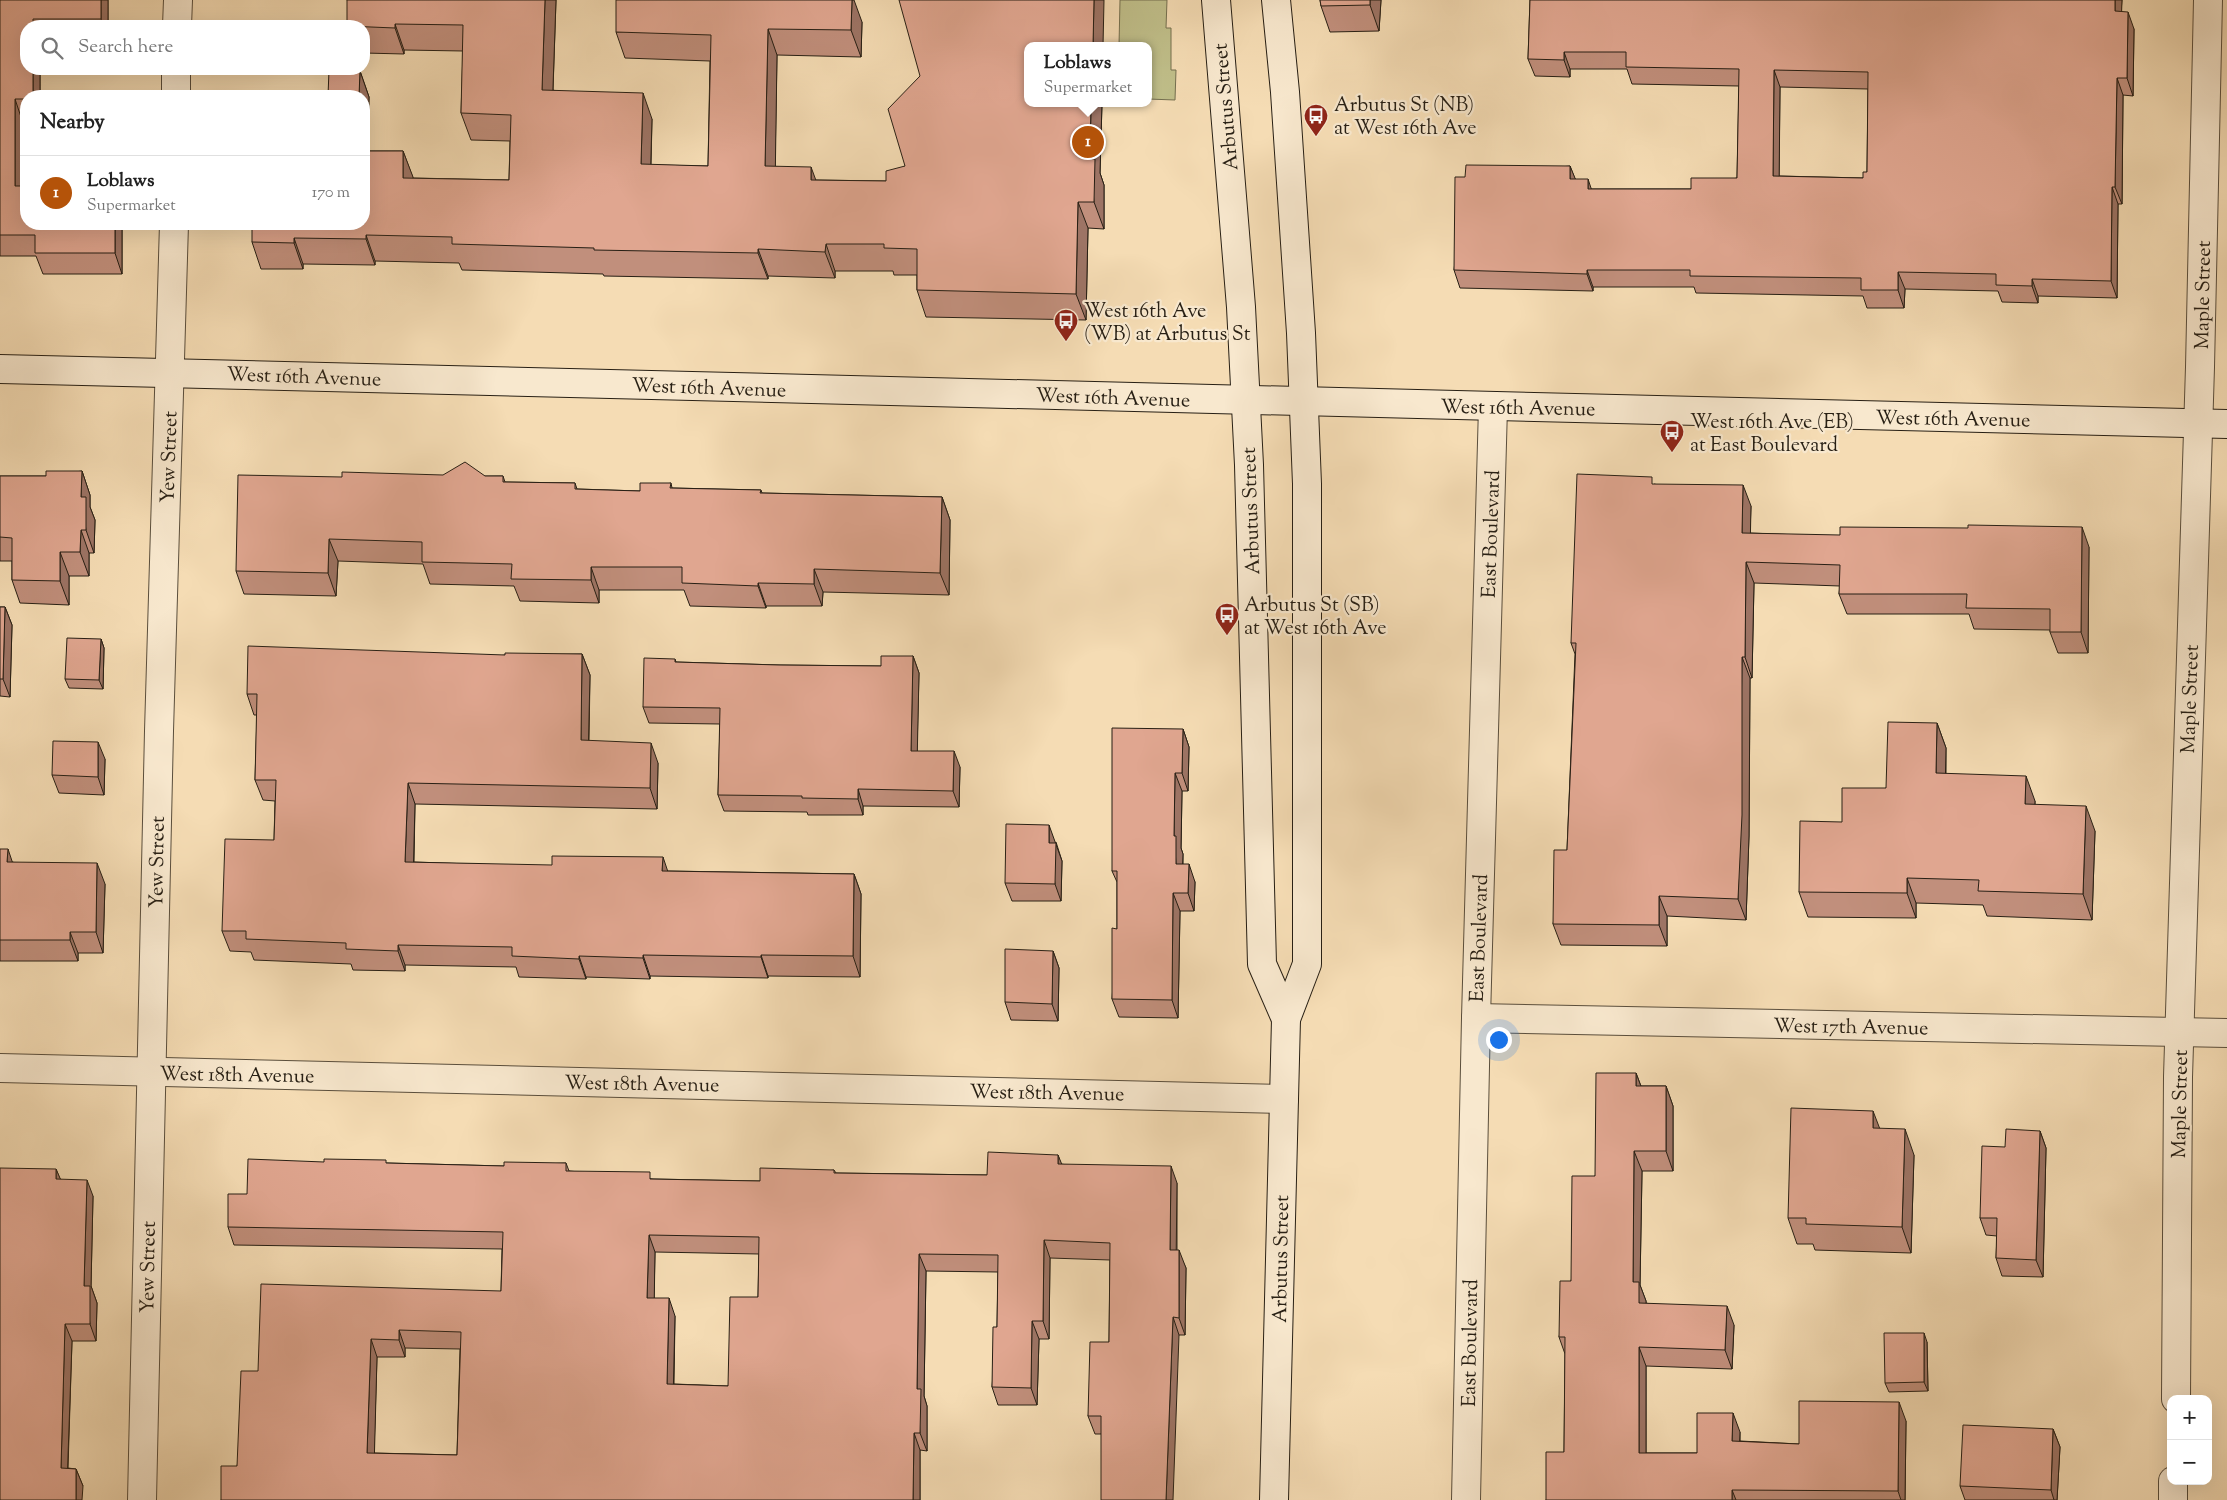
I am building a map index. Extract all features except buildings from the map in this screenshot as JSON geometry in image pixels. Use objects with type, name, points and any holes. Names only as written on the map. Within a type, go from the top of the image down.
[{"type":"street","points":[[177,20],[178,0]]},
{"type":"street","name":"Arbutus Street","points":[[1216,0],[1242,307],[1262,964],[1286,1019]]},
{"type":"street","name":"Arbutus Street","points":[[1274,1500],[1286,1019],[1307,964],[1307,484],[1304,402],[1287,122],[1276,0]]},
{"type":"street","name":"Maple Street","points":[[2176,1395],[2180,1032],[2198,424],[2208,0]]},
{"type":"street","points":[[176,75],[176,90]]},
{"type":"street","name":"Yew Street","points":[[142,1500],[158,731],[171,373],[174,230]]},
{"type":"street","name":"West 16th Avenue","points":[[0,370],[2227,424]]},
{"type":"street","name":"East Boulevard","points":[[1466,1500],[1476,1018],[1493,407]]},
{"type":"street","name":"West 17th Avenue","points":[[1476,1018],[2227,1033]]},
{"type":"street","name":"West 18th Avenue","points":[[0,1068],[1284,1098]]},
{"type":"street","points":[[2173,1485],[2173,1500]]},
{"type":"shaded area","points":[[1120,0],[1167,0],[1166,28],[1171,28],[1171,70],[1176,70],[1175,100],[1152,99],[1152,42],[1119,42]]},
{"type":"place","name":"Arbutus St (NB) at West 16th Ave","points":[[1316,137]]},
{"type":"place","name":"Loblaws","points":[[1088,142]]},
{"type":"place","name":"West 16th Ave (WB) at Arbutus St","points":[[1066,342]]},
{"type":"place","name":"West 16th Ave (EB) at East Boulevard","points":[[1672,453]]},
{"type":"place","name":"Arbutus St (SB) at West 16th Ave","points":[[1227,636]]}]
